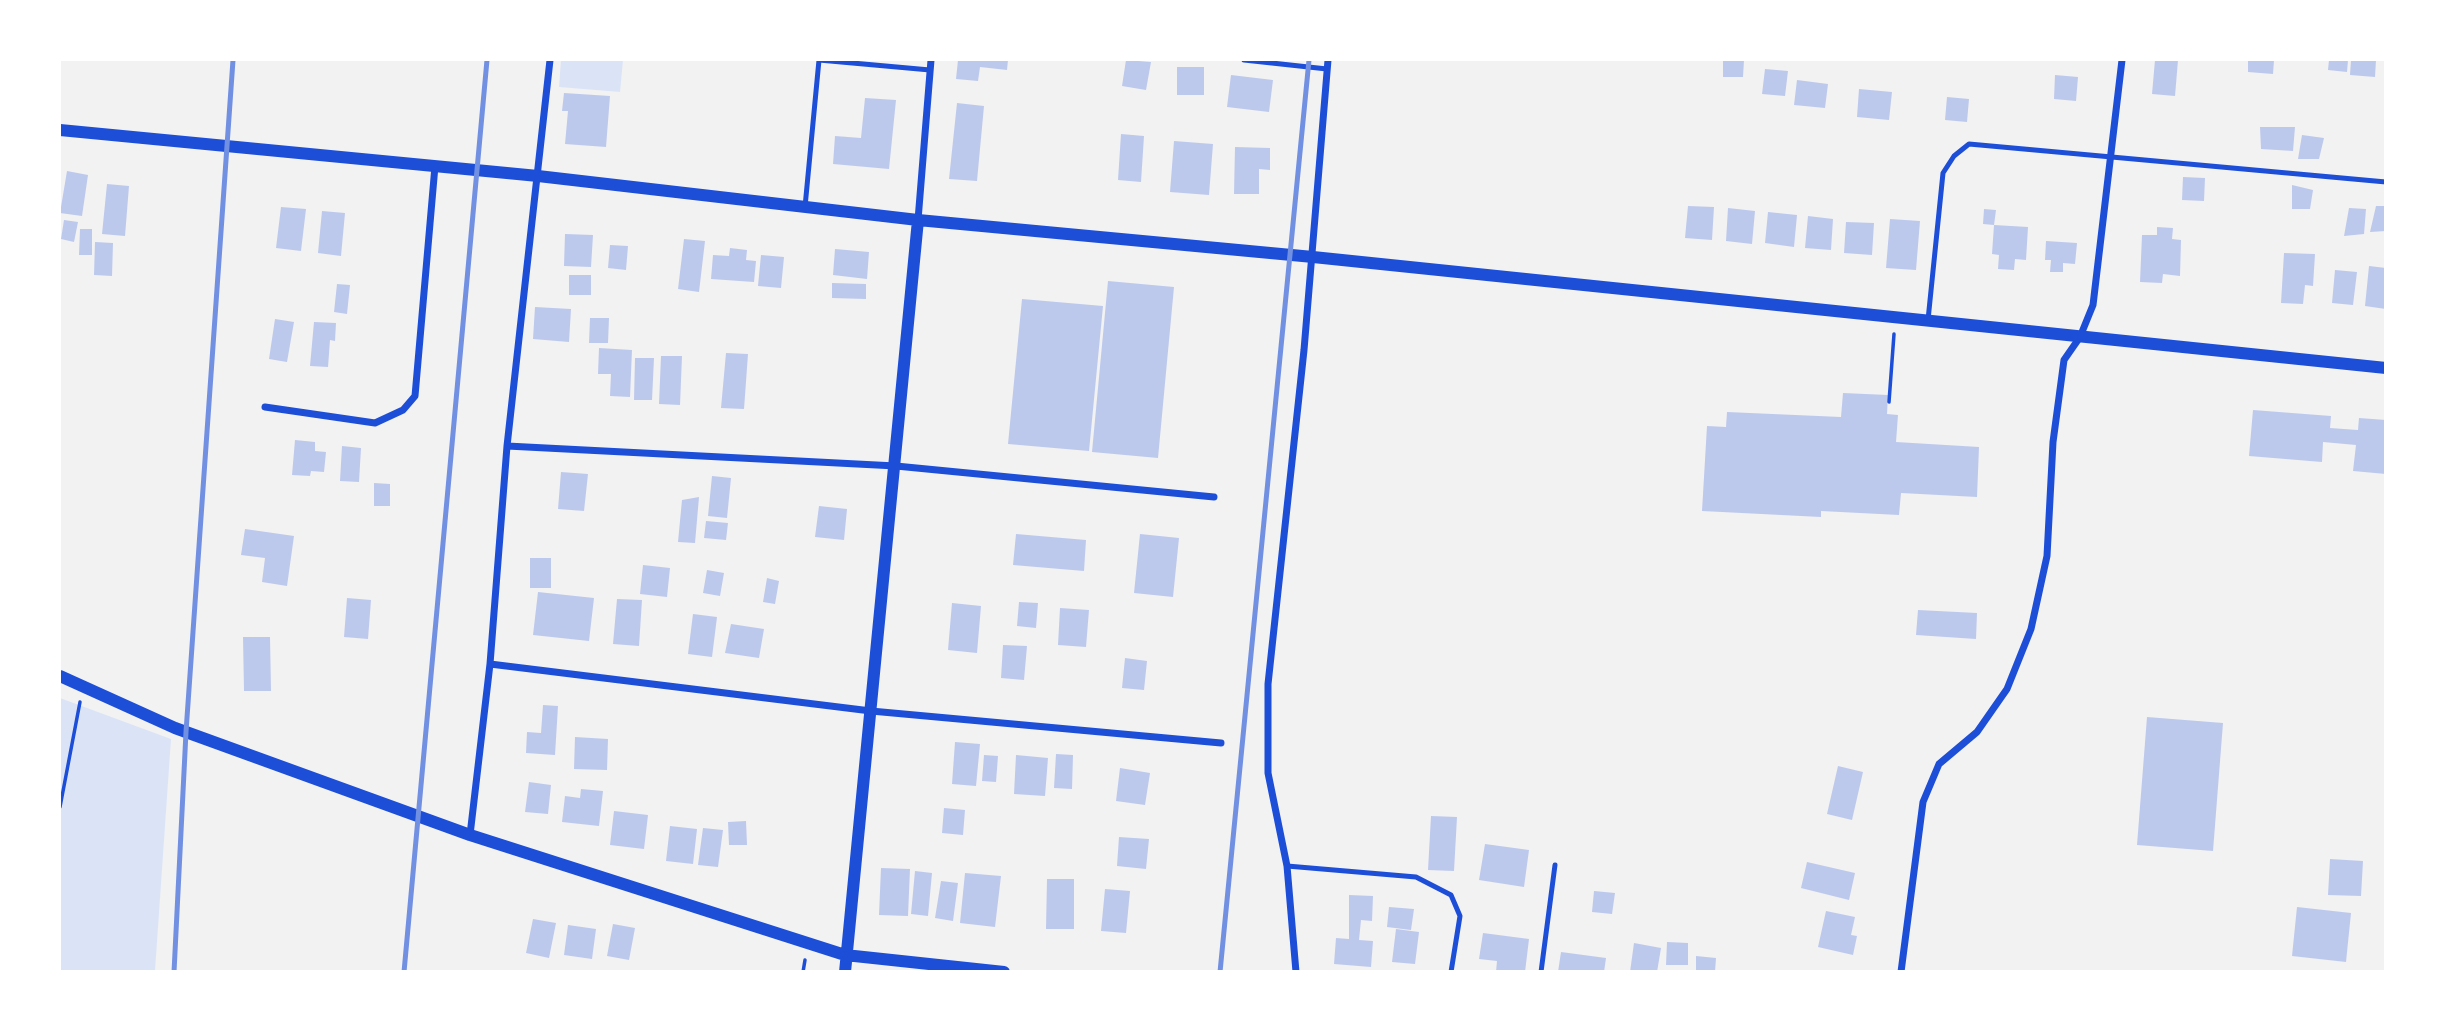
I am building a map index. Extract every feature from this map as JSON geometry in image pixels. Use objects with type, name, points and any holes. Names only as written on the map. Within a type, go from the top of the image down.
[{"type":"street","points":[[470,835],[490,664],[507,446],[550,60]]},
{"type":"street","points":[[845,971],[896,466],[931,60]]},
{"type":"street","points":[[1296,971],[1287,866],[1268,773],[1268,684],[1313,257],[1328,60]]},
{"type":"street","points":[[1901,971],[1923,802],[1939,764],[1977,732],[2007,688],[2031,629],[2047,556],[2053,442],[2064,360],[2080,337],[2093,305],[2122,60]]},
{"type":"street","points":[[60,130],[538,176],[918,220],[1313,257],[2385,368]]},
{"type":"street","points":[[264,407],[375,423],[403,410],[415,396],[435,166]]},
{"type":"street","points":[[507,446],[896,466],[1214,497]]},
{"type":"street","points":[[490,664],[871,711],[1221,743]]},
{"type":"street","points":[[60,676],[175,728],[470,835],[845,955],[1004,971]]},
{"type":"lane","points":[[1244,60],[1327,69]]},
{"type":"lane","points":[[805,207],[819,61],[930,71]]},
{"type":"lane","points":[[1928,321],[1943,173],[1954,156],[1969,144],[2385,182]]},
{"type":"lane","points":[[1541,971],[1555,865]]},
{"type":"lane","points":[[1287,866],[1416,877],[1451,895],[1460,916],[1451,971]]},
{"type":"path","points":[[1889,402],[1893,341]]},
{"type":"path","points":[[60,807],[83,686]]},
{"type":"shaded area","points":[[561,60],[623,60],[620,92],[559,87]]},
{"type":"shaded area","points":[[60,698],[171,739],[155,971],[60,971]]},
{"type":"building","points":[[958,60],[1008,60],[1007,70],[980,67],[978,81],[956,79]]},
{"type":"building","points":[[1126,60],[1151,62],[1146,90],[1122,86]]},
{"type":"building","points":[[1723,60],[1744,60],[1743,77],[1723,77]]},
{"type":"building","points":[[2155,60],[2178,60],[2175,96],[2152,94]]},
{"type":"building","points":[[2248,60],[2274,60],[2273,74],[2248,72]]},
{"type":"building","points":[[2329,60],[2348,60],[2347,72],[2328,70]]},
{"type":"building","points":[[2351,60],[2376,60],[2375,77],[2350,75]]},
{"type":"building","points":[[1177,67],[1204,67],[1204,95],[1177,95]]},
{"type":"building","points":[[1765,69],[1788,71],[1785,96],[1762,94]]},
{"type":"building","points":[[1231,75],[1273,80],[1269,112],[1227,107]]},
{"type":"building","points":[[2055,75],[2078,77],[2076,101],[2054,99]]},
{"type":"building","points":[[1797,80],[1828,84],[1825,108],[1794,105]]},
{"type":"building","points":[[1859,89],[1892,92],[1889,120],[1857,117]]},
{"type":"building","points":[[564,93],[610,96],[606,147],[565,144],[568,111],[562,111]]},
{"type":"building","points":[[1947,97],[1969,99],[1967,122],[1945,120]]},
{"type":"building","points":[[865,98],[896,100],[889,169],[833,164],[835,136],[861,138]]},
{"type":"building","points":[[957,103],[984,106],[977,181],[949,179]]},
{"type":"building","points":[[2260,127],[2295,127],[2293,151],[2261,149]]},
{"type":"building","points":[[1121,134],[1144,136],[1141,182],[1118,180]]},
{"type":"building","points":[[2302,135],[2324,138],[2319,159],[2298,159]]},
{"type":"building","points":[[1174,141],[1213,144],[1209,195],[1170,192]]},
{"type":"building","points":[[1235,147],[1270,148],[1270,170],[1259,169],[1259,194],[1234,194]]},
{"type":"building","points":[[67,171],[88,175],[82,216],[60,213]]},
{"type":"building","points":[[2183,177],[2205,178],[2204,201],[2182,200]]},
{"type":"building","points":[[107,184],[129,186],[125,236],[102,234]]},
{"type":"building","points":[[2292,185],[2313,190],[2310,209],[2292,209]]},
{"type":"building","points":[[1688,206],[1714,207],[1712,240],[1685,238]]},
{"type":"building","points":[[2376,206],[2386,206],[2386,231],[2370,232]]},
{"type":"building","points":[[281,207],[306,209],[301,251],[276,248]]},
{"type":"building","points":[[1728,208],[1755,211],[1752,244],[1726,241]]},
{"type":"building","points":[[2349,208],[2366,209],[2364,234],[2344,236]]},
{"type":"building","points":[[1984,209],[1996,210],[1994,225],[1983,224]]},
{"type":"building","points":[[322,211],[345,213],[341,256],[318,253]]},
{"type":"building","points":[[1768,212],[1797,215],[1794,247],[1765,243]]},
{"type":"building","points":[[1808,216],[1833,219],[1831,250],[1805,248]]},
{"type":"building","points":[[1890,219],[1920,221],[1916,270],[1886,268]]},
{"type":"building","points":[[64,220],[78,222],[74,242],[61,239]]},
{"type":"building","points":[[1846,222],[1874,223],[1872,255],[1844,253]]},
{"type":"building","points":[[1994,225],[2028,227],[2026,260],[2015,259],[2014,270],[1998,269],[1999,255],[1992,254]]},
{"type":"building","points":[[2157,227],[2173,228],[2172,239],[2181,240],[2180,276],[2163,274],[2162,283],[2140,282],[2142,235],[2157,235]]},
{"type":"building","points":[[80,229],[92,229],[92,255],[79,255]]},
{"type":"building","points":[[565,234],[593,235],[591,267],[564,266]]},
{"type":"building","points":[[684,239],[705,241],[699,292],[678,289]]},
{"type":"building","points":[[2046,241],[2077,243],[2075,264],[2063,263],[2063,272],[2050,272],[2051,260],[2045,260]]},
{"type":"building","points":[[95,242],[113,243],[112,276],[94,275]]},
{"type":"building","points":[[610,245],[628,246],[626,270],[608,268]]},
{"type":"building","points":[[730,248],[747,250],[746,260],[756,261],[754,282],[711,279],[713,255],[729,256]]},
{"type":"building","points":[[835,249],[869,252],[867,279],[833,275]]},
{"type":"building","points":[[2284,253],[2315,254],[2313,286],[2305,285],[2303,304],[2281,303]]},
{"type":"building","points":[[761,255],[784,257],[781,288],[758,286]]},
{"type":"building","points":[[2369,266],[2386,268],[2386,309],[2365,306]]},
{"type":"building","points":[[2335,270],[2357,272],[2353,305],[2332,303]]},
{"type":"building","points":[[569,275],[591,275],[591,295],[569,295]]},
{"type":"building","points":[[1108,281],[1174,287],[1158,458],[1092,452]]},
{"type":"building","points":[[832,283],[866,284],[866,299],[832,298]]},
{"type":"building","points":[[337,284],[350,285],[347,314],[334,312]]},
{"type":"building","points":[[1022,299],[1103,306],[1089,451],[1008,444]]},
{"type":"building","points":[[535,307],[571,309],[569,342],[533,339]]},
{"type":"building","points":[[590,318],[609,318],[608,343],[589,343]]},
{"type":"building","points":[[275,319],[294,322],[287,362],[269,359]]},
{"type":"building","points":[[314,322],[336,323],[335,341],[330,340],[328,367],[310,366]]},
{"type":"building","points":[[599,348],[632,350],[630,397],[610,396],[611,374],[598,374]]},
{"type":"building","points":[[726,353],[748,354],[744,409],[721,408]]},
{"type":"building","points":[[661,356],[682,356],[680,405],[659,404]]},
{"type":"building","points":[[635,358],[654,358],[652,400],[634,400]]},
{"type":"building","points":[[1843,393],[1888,395],[1887,414],[1898,415],[1896,442],[1979,447],[1977,497],[1901,493],[1899,515],[1821,511],[1821,517],[1702,511],[1707,426],[1726,427],[1727,412],[1841,417]]},
{"type":"building","points":[[2253,410],[2331,416],[2330,428],[2358,430],[2359,418],[2386,420],[2386,474],[2353,471],[2356,445],[2323,442],[2322,462],[2249,456]]},
{"type":"building","points":[[295,440],[315,442],[315,451],[326,452],[324,472],[311,471],[310,476],[292,475]]},
{"type":"building","points":[[342,446],[361,448],[359,482],[340,481]]},
{"type":"building","points":[[561,472],[588,474],[584,511],[558,509]]},
{"type":"building","points":[[712,476],[731,478],[727,518],[708,516]]},
{"type":"building","points":[[374,483],[390,484],[390,506],[374,506]]},
{"type":"building","points":[[699,497],[695,543],[678,542],[682,500]]},
{"type":"building","points":[[819,506],[847,509],[844,540],[815,537]]},
{"type":"building","points":[[706,521],[728,523],[726,540],[704,538]]},
{"type":"building","points":[[245,529],[294,536],[287,586],[262,582],[265,558],[241,555]]},
{"type":"building","points":[[1016,534],[1086,540],[1084,571],[1013,565]]},
{"type":"building","points":[[1140,534],[1179,538],[1173,597],[1134,593]]},
{"type":"building","points":[[530,558],[551,558],[551,588],[530,588]]},
{"type":"building","points":[[643,565],[670,568],[667,597],[640,594]]},
{"type":"building","points":[[707,570],[724,573],[720,596],[703,593]]},
{"type":"building","points":[[767,578],[779,581],[775,604],[763,602]]},
{"type":"building","points":[[538,592],[594,598],[589,641],[533,635]]},
{"type":"building","points":[[347,598],[371,600],[368,639],[344,637]]},
{"type":"building","points":[[617,599],[642,600],[639,646],[613,644]]},
{"type":"building","points":[[1019,602],[1038,603],[1036,628],[1017,626]]},
{"type":"building","points":[[952,603],[981,606],[977,653],[948,650]]},
{"type":"building","points":[[1060,608],[1089,610],[1086,647],[1058,645]]},
{"type":"building","points":[[1918,610],[1977,613],[1976,639],[1916,635]]},
{"type":"building","points":[[693,614],[717,617],[712,657],[688,654]]},
{"type":"building","points":[[731,624],[764,629],[759,658],[725,653]]},
{"type":"building","points":[[243,637],[270,637],[271,691],[244,691]]},
{"type":"building","points":[[1003,645],[1027,646],[1024,680],[1001,678]]},
{"type":"building","points":[[1125,658],[1147,661],[1144,690],[1122,688]]},
{"type":"building","points":[[543,705],[558,706],[555,755],[526,753],[527,732],[541,733]]},
{"type":"building","points":[[2147,717],[2223,723],[2213,851],[2137,845]]},
{"type":"building","points":[[575,737],[608,739],[607,770],[574,769]]},
{"type":"building","points":[[955,742],[980,744],[976,786],[952,784]]},
{"type":"building","points":[[1056,754],[1073,755],[1072,789],[1054,788]]},
{"type":"building","points":[[984,755],[998,756],[996,782],[982,781]]},
{"type":"building","points":[[1016,755],[1048,758],[1045,796],[1014,794]]},
{"type":"building","points":[[1838,766],[1863,772],[1852,820],[1827,814]]},
{"type":"building","points":[[1120,768],[1150,773],[1145,805],[1116,801]]},
{"type":"building","points":[[529,782],[551,785],[548,814],[525,812]]},
{"type":"building","points":[[581,789],[603,791],[599,826],[562,822],[565,796],[580,798]]},
{"type":"building","points":[[944,808],[965,810],[963,835],[942,833]]},
{"type":"building","points":[[614,811],[648,815],[644,849],[610,845]]},
{"type":"building","points":[[1431,816],[1457,817],[1454,871],[1428,870]]},
{"type":"building","points":[[746,821],[747,845],[729,845],[728,822]]},
{"type":"building","points":[[670,826],[697,829],[693,864],[666,861]]},
{"type":"building","points":[[703,828],[723,830],[718,867],[698,865]]},
{"type":"building","points":[[1119,837],[1149,839],[1146,869],[1117,866]]},
{"type":"building","points":[[1485,844],[1529,850],[1524,887],[1479,880]]},
{"type":"building","points":[[2330,859],[2363,861],[2361,896],[2328,895]]},
{"type":"building","points":[[1807,862],[1855,873],[1849,900],[1801,888]]},
{"type":"building","points":[[881,868],[910,869],[908,916],[879,915]]},
{"type":"building","points":[[915,871],[932,873],[928,916],[911,914]]},
{"type":"building","points":[[965,873],[1001,876],[995,927],[960,923]]},
{"type":"building","points":[[1047,879],[1074,879],[1074,929],[1046,929]]},
{"type":"building","points":[[941,881],[958,883],[953,921],[935,918]]},
{"type":"building","points":[[1105,889],[1130,891],[1126,933],[1101,931]]},
{"type":"building","points":[[1594,891],[1615,893],[1612,914],[1592,912]]},
{"type":"building","points":[[1349,895],[1373,896],[1372,921],[1361,920],[1359,940],[1373,941],[1371,967],[1334,964],[1336,938],[1349,939]]},
{"type":"building","points":[[1389,907],[1414,909],[1411,930],[1387,927]]},
{"type":"building","points":[[2297,907],[2351,913],[2346,962],[2292,956]]},
{"type":"building","points":[[1826,911],[1855,917],[1851,935],[1857,936],[1853,955],[1818,947]]},
{"type":"building","points":[[533,919],[556,923],[549,958],[526,953]]},
{"type":"building","points":[[613,924],[635,928],[629,960],[607,956]]},
{"type":"building","points":[[568,925],[596,929],[592,959],[564,955]]},
{"type":"building","points":[[1396,929],[1419,932],[1415,964],[1392,962]]},
{"type":"building","points":[[1483,933],[1529,939],[1525,972],[1496,972],[1497,961],[1479,959]]},
{"type":"building","points":[[1667,942],[1688,943],[1688,965],[1666,965]]},
{"type":"building","points":[[1634,943],[1661,948],[1657,972],[1630,972]]},
{"type":"building","points":[[1561,952],[1606,958],[1604,972],[1558,972]]},
{"type":"building","points":[[1696,956],[1716,958],[1715,972],[1696,972]]},
{"type":"railway","points":[[174,972],[186,732],[233,60]]},
{"type":"railway","points":[[404,972],[487,60]]},
{"type":"railway","points":[[1220,972],[1309,60]]}]
